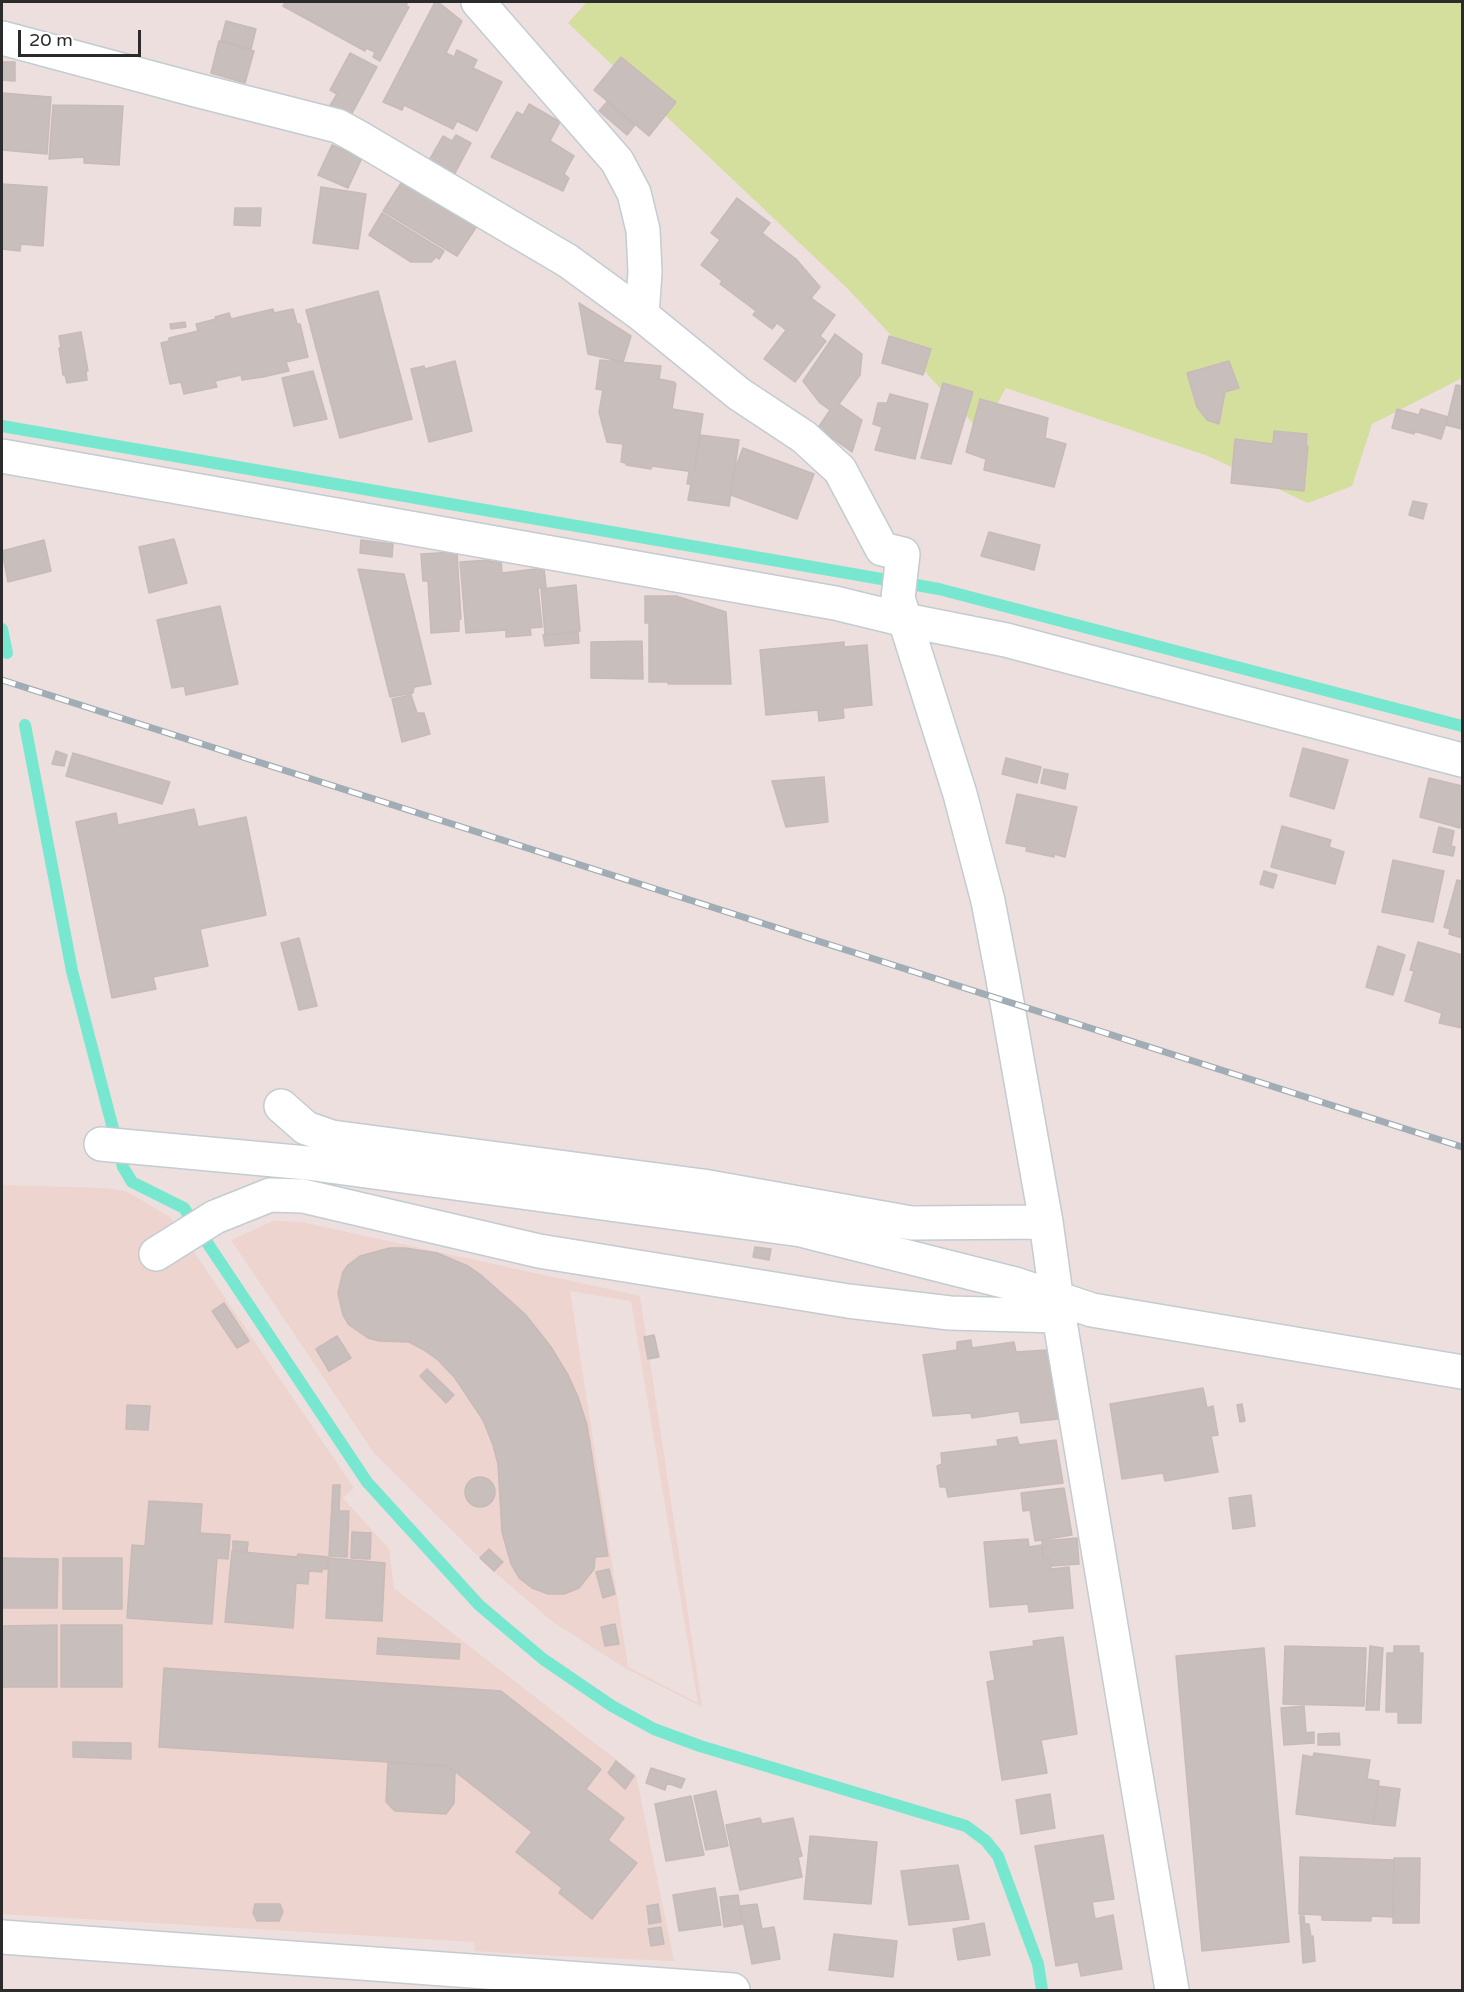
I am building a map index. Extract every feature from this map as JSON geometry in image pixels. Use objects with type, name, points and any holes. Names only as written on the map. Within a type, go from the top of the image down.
[{"type":"street","points":[[478,2],[617,161],[634,193],[643,230],[645,272],[642,315]]},
{"type":"street","points":[[2,38],[338,126],[568,261],[642,315],[739,394],[804,437],[840,470],[882,549],[903,554],[901,609],[960,794],[988,901],[1046,1222],[1057,1307],[1172,1990]]},
{"type":"street","points":[[2,456],[835,603],[901,609],[1006,640],[1462,760]]},
{"type":"street","points":[[281,1106],[306,1128],[332,1137],[703,1186],[911,1223],[1046,1222]]},
{"type":"street","points":[[117,1146],[307,1163],[801,1230],[1015,1284],[1057,1307]]},
{"type":"street","points":[[156,1254],[215,1216],[270,1195],[303,1196],[539,1251],[836,1299],[950,1313],[1057,1307],[1092,1310],[1462,1372]]},
{"type":"street","points":[[2,1937],[496,1982],[733,1990]]},
{"type":"shaded area","points":[[2,1185],[104,1188],[126,1191],[170,1217],[354,1488],[343,1498],[389,1549],[394,1588],[636,1775],[674,1961],[475,1951],[474,1942],[2,1914]]},
{"type":"shaded area","points":[[273,1221],[301,1222],[640,1296],[702,1707],[625,1668],[553,1622],[493,1571],[374,1453],[231,1240]],"holes":[[[390,1248],[437,1253],[468,1266],[481,1275],[525,1314],[551,1347],[568,1375],[587,1425],[608,1556],[595,1557],[594,1569],[579,1588],[564,1594],[548,1594],[532,1588],[519,1578],[511,1564],[502,1532],[498,1464],[493,1445],[483,1420],[455,1378],[438,1360],[424,1350],[409,1342],[379,1341],[368,1338],[349,1325],[343,1315],[338,1293],[343,1272],[360,1256]],[[570,1291],[631,1301],[698,1703],[628,1667]]]},
{"type":"green space","points":[[587,2],[1462,2],[1462,378],[1372,424],[1352,486],[1308,503],[1208,456],[1006,388],[981,432],[848,289],[568,23]]},
{"type":"building","points":[[286,2],[408,2],[406,6],[409,7],[380,61],[373,57],[375,52],[366,48],[365,51],[283,6]]},
{"type":"building","points":[[435,2],[462,21],[446,53],[454,57],[457,50],[477,60],[473,68],[502,82],[477,131],[457,121],[453,129],[404,105],[402,110],[383,102]]},
{"type":"building","points":[[226,21],[256,29],[251,49],[221,40]]},
{"type":"building","points":[[219,41],[254,51],[245,83],[211,73]]},
{"type":"building","points":[[350,53],[377,67],[350,117],[328,109],[337,94],[330,90]]},
{"type":"building","points":[[621,57],[676,102],[649,136],[594,90]]},
{"type":"building","points":[[2,62],[15,62],[15,81],[2,80]]},
{"type":"building","points":[[2,93],[51,97],[47,154],[2,150]]},
{"type":"building","points":[[607,102],[635,125],[627,135],[599,111]]},
{"type":"building","points":[[529,104],[560,122],[550,141],[574,156],[564,174],[569,178],[563,191],[491,157],[517,112],[523,115]]},
{"type":"building","points":[[53,105],[123,106],[119,165],[84,163],[84,157],[49,159]]},
{"type":"building","points":[[456,135],[471,143],[453,177],[428,162],[443,136],[452,141]]},
{"type":"building","points":[[332,145],[362,158],[348,188],[318,175]]},
{"type":"building","points":[[403,180],[477,226],[457,256],[383,211]]},
{"type":"building","points":[[2,184],[47,187],[43,246],[21,244],[20,251],[2,249]]},
{"type":"building","points":[[321,187],[366,194],[358,249],[313,243]]},
{"type":"building","points":[[737,198],[770,223],[762,233],[796,259],[820,287],[811,298],[835,315],[820,336],[826,341],[795,382],[764,359],[786,330],[777,323],[772,329],[753,315],[756,311],[720,284],[722,281],[701,265],[720,240],[711,233]]},
{"type":"building","points":[[235,208],[261,208],[260,226],[234,225]]},
{"type":"building","points":[[382,213],[444,251],[439,259],[436,257],[431,262],[411,262],[369,235]]},
{"type":"building","points":[[378,291],[412,419],[340,438],[306,310]]},
{"type":"building","points":[[579,303],[631,336],[623,362],[588,354]]},
{"type":"building","points":[[273,309],[274,313],[293,309],[297,324],[300,324],[308,357],[286,362],[289,371],[242,380],[241,375],[215,381],[217,387],[184,394],[181,382],[170,384],[161,343],[169,341],[169,338],[198,331],[196,324],[216,319],[215,317],[229,313],[231,319]]},
{"type":"building","points":[[185,322],[186,327],[171,329],[170,324]]},
{"type":"building","points":[[81,332],[88,371],[86,371],[87,380],[67,383],[63,375],[59,336]]},
{"type":"building","points":[[835,334],[862,354],[860,375],[839,404],[862,420],[852,452],[818,428],[830,410],[820,403],[803,381]]},
{"type":"building","points":[[889,336],[931,349],[923,375],[882,363]]},
{"type":"building","points":[[600,360],[661,366],[659,379],[676,384],[672,409],[703,414],[694,472],[652,466],[651,469],[621,462],[623,444],[607,442],[599,412],[603,390],[596,389]]},
{"type":"building","points":[[455,361],[472,431],[429,442],[411,369],[424,366],[425,369]]},
{"type":"building","points":[[1229,361],[1239,388],[1225,392],[1219,424],[1207,420],[1197,407],[1187,373]]},
{"type":"building","points":[[313,371],[327,419],[294,426],[282,378]]},
{"type":"building","points":[[943,383],[973,392],[951,464],[921,458]]},
{"type":"building","points":[[1456,385],[1462,386],[1462,429],[1446,425]]},
{"type":"building","points":[[890,394],[928,404],[915,459],[875,450],[882,427],[873,424],[878,403],[887,403]]},
{"type":"building","points":[[980,399],[1048,418],[1045,438],[1066,444],[1054,487],[984,470],[986,459],[966,452]]},
{"type":"building","points":[[1397,409],[1419,415],[1421,409],[1448,417],[1441,439],[1414,431],[1414,434],[1392,428]]},
{"type":"building","points":[[1274,431],[1307,434],[1304,491],[1231,483],[1235,439],[1273,444]]},
{"type":"building","points":[[700,435],[739,440],[729,506],[688,500],[691,484],[687,484],[689,472],[694,472]]},
{"type":"building","points":[[743,448],[814,474],[797,519],[731,495],[734,471]]},
{"type":"building","points":[[1413,501],[1427,504],[1423,519],[1409,515]]},
{"type":"building","points":[[989,532],[1040,545],[1034,570],[981,556]]},
{"type":"building","points":[[174,539],[187,583],[149,593],[139,547]]},
{"type":"building","points":[[44,540],[51,571],[8,582],[2,551]]},
{"type":"building","points":[[361,540],[393,544],[392,557],[360,553]]},
{"type":"building","points":[[457,552],[461,619],[459,619],[459,631],[431,633],[428,581],[423,581],[421,554]]},
{"type":"building","points":[[490,560],[490,562],[501,560],[502,573],[544,568],[546,587],[538,588],[542,627],[530,628],[531,635],[506,637],[506,630],[466,633],[460,562]]},
{"type":"building","points":[[358,569],[404,574],[431,684],[414,687],[413,693],[390,697]]},
{"type":"building","points":[[576,585],[580,631],[545,635],[541,589]]},
{"type":"building","points":[[645,596],[676,596],[726,612],[731,684],[649,682],[649,623],[645,623]]},
{"type":"building","points":[[220,606],[238,684],[186,695],[184,686],[172,688],[157,620]]},
{"type":"building","points":[[578,632],[579,643],[545,646],[543,635]]},
{"type":"building","points":[[642,641],[643,679],[591,678],[591,642]]},
{"type":"building","points":[[844,642],[844,647],[867,645],[872,705],[843,708],[844,718],[819,721],[818,710],[766,715],[760,650]]},
{"type":"building","points":[[411,695],[417,713],[424,713],[430,734],[402,742],[392,699]]},
{"type":"building","points":[[1303,748],[1348,760],[1334,809],[1290,796]]},
{"type":"building","points":[[56,751],[67,755],[64,766],[52,764]]},
{"type":"building","points":[[73,753],[170,782],[162,804],[66,776]]},
{"type":"building","points":[[1006,758],[1041,767],[1037,783],[1002,774]]},
{"type":"building","points":[[1044,769],[1068,774],[1065,789],[1041,783]]},
{"type":"building","points":[[824,777],[828,822],[786,827],[772,781]]},
{"type":"building","points":[[1429,778],[1462,786],[1460,828],[1420,817]]},
{"type":"building","points":[[1017,794],[1077,807],[1065,857],[1026,851],[1027,847],[1006,843]]},
{"type":"building","points":[[194,809],[198,827],[246,817],[266,915],[200,929],[208,966],[153,977],[156,989],[112,998],[76,822],[116,813],[118,825]]},
{"type":"building","points":[[1282,826],[1331,840],[1329,847],[1344,852],[1335,884],[1271,867]]},
{"type":"building","points":[[1439,827],[1454,831],[1451,846],[1455,847],[1453,856],[1433,852]]},
{"type":"building","points":[[1393,860],[1444,871],[1433,922],[1382,912]]},
{"type":"building","points":[[1264,871],[1277,875],[1273,888],[1260,884]]},
{"type":"building","points":[[1457,880],[1462,881],[1462,938],[1449,934],[1450,929],[1444,927]]},
{"type":"building","points":[[299,938],[317,1006],[299,1010],[281,943]]},
{"type":"building","points":[[1418,942],[1462,955],[1462,1028],[1439,1023],[1442,1013],[1405,1001],[1414,971],[1410,970]]},
{"type":"building","points":[[1378,946],[1405,955],[1393,995],[1366,987]]},
{"type":"building","points":[[755,1247],[771,1249],[769,1260],[753,1257]]},
{"type":"building","points":[[390,1248],[437,1253],[468,1266],[481,1275],[525,1314],[551,1347],[568,1375],[587,1425],[608,1556],[595,1557],[594,1569],[579,1588],[564,1594],[548,1594],[532,1588],[519,1578],[511,1564],[502,1532],[498,1464],[493,1445],[483,1420],[455,1378],[438,1360],[424,1350],[409,1342],[379,1341],[368,1338],[349,1325],[343,1315],[338,1293],[343,1272],[360,1256]]},
{"type":"building","points":[[224,1303],[249,1341],[237,1348],[212,1311]]},
{"type":"building","points":[[654,1335],[659,1357],[648,1359],[644,1337]]},
{"type":"building","points":[[337,1336],[351,1358],[329,1371],[316,1349]]},
{"type":"building","points":[[971,1340],[972,1348],[1014,1342],[1016,1352],[1047,1350],[1058,1419],[1021,1423],[1019,1411],[972,1418],[971,1413],[933,1416],[923,1355],[957,1350],[957,1342]]},
{"type":"building","points":[[427,1369],[454,1395],[446,1403],[420,1376]]},
{"type":"building","points":[[1203,1388],[1207,1408],[1213,1406],[1218,1435],[1211,1436],[1218,1472],[1165,1481],[1163,1473],[1122,1479],[1110,1404]]},
{"type":"building","points":[[1242,1404],[1245,1421],[1240,1422],[1237,1405]]},
{"type":"building","points":[[127,1405],[150,1406],[148,1430],[126,1429]]},
{"type":"building","points":[[1017,1437],[1019,1445],[1056,1440],[1063,1483],[948,1497],[946,1487],[940,1487],[937,1466],[942,1464],[941,1453],[998,1446],[997,1440]]},
{"type":"building","points":[[480,1477],[490,1482],[495,1492],[490,1502],[480,1507],[470,1502],[465,1492],[470,1482]]},
{"type":"building","points":[[333,1485],[340,1485],[339,1511],[349,1511],[347,1557],[329,1556]]},
{"type":"building","points":[[1064,1488],[1072,1535],[1035,1541],[1030,1510],[1023,1511],[1021,1493]]},
{"type":"building","points":[[1251,1495],[1255,1526],[1233,1529],[1229,1498]]},
{"type":"building","points":[[149,1501],[202,1504],[200,1533],[230,1535],[228,1559],[217,1558],[212,1624],[127,1618],[132,1545],[145,1546]]},
{"type":"building","points":[[352,1532],[371,1533],[370,1559],[351,1558]]},
{"type":"building","points":[[1077,1538],[1079,1564],[1051,1566],[1050,1559],[1043,1560],[1042,1541]]},
{"type":"building","points":[[1028,1539],[1029,1547],[1042,1545],[1043,1560],[1050,1559],[1051,1569],[1069,1567],[1073,1608],[1029,1612],[1028,1604],[990,1607],[984,1542]]},
{"type":"building","points":[[233,1541],[248,1542],[247,1552],[233,1551]]},
{"type":"building","points":[[489,1549],[503,1562],[494,1571],[480,1558]]},
{"type":"building","points":[[232,1551],[297,1557],[298,1554],[328,1557],[327,1569],[322,1569],[322,1572],[309,1571],[308,1584],[296,1583],[293,1628],[225,1622]]},
{"type":"building","points":[[2,1558],[58,1559],[57,1608],[2,1608]]},
{"type":"building","points":[[63,1558],[122,1558],[122,1609],[63,1609]]},
{"type":"building","points":[[329,1558],[385,1563],[382,1621],[326,1618]]},
{"type":"building","points":[[609,1569],[615,1594],[603,1598],[596,1572]]},
{"type":"building","points":[[615,1624],[619,1644],[605,1646],[601,1627]]},
{"type":"building","points":[[57,1625],[57,1687],[2,1687],[2,1626]]},
{"type":"building","points":[[61,1625],[122,1625],[122,1687],[61,1687]]},
{"type":"building","points":[[1063,1637],[1077,1734],[1041,1740],[1047,1773],[1002,1780],[987,1682],[995,1680],[990,1652],[1034,1646],[1033,1641]]},
{"type":"building","points":[[378,1638],[460,1644],[459,1659],[377,1654]]},
{"type":"building","points":[[1285,1646],[1366,1648],[1364,1706],[1283,1704]]},
{"type":"building","points":[[1370,1646],[1383,1648],[1379,1710],[1366,1710]]},
{"type":"building","points":[[1394,1646],[1419,1646],[1419,1653],[1423,1653],[1421,1723],[1398,1723],[1398,1712],[1386,1712],[1387,1653],[1394,1653]]},
{"type":"building","points":[[1264,1648],[1289,1942],[1202,1951],[1176,1656]]},
{"type":"building","points":[[164,1668],[501,1691],[601,1769],[586,1789],[624,1818],[608,1840],[637,1863],[592,1919],[559,1893],[562,1888],[516,1852],[532,1832],[448,1766],[159,1747]]},
{"type":"building","points":[[1304,1706],[1306,1733],[1314,1732],[1314,1743],[1284,1745],[1281,1708]]},
{"type":"building","points":[[1339,1733],[1340,1745],[1318,1745],[1318,1734]]},
{"type":"building","points":[[73,1742],[131,1743],[131,1759],[73,1757]]},
{"type":"building","points":[[1314,1753],[1370,1760],[1367,1779],[1379,1781],[1373,1824],[1296,1814],[1303,1755],[1313,1757]]},
{"type":"building","points":[[616,1761],[634,1776],[625,1789],[608,1773]]},
{"type":"building","points":[[388,1763],[448,1766],[455,1773],[454,1803],[446,1814],[395,1811],[386,1802]]},
{"type":"building","points":[[651,1768],[685,1779],[681,1788],[667,1783],[665,1790],[646,1783]]},
{"type":"building","points":[[1378,1786],[1400,1789],[1395,1826],[1373,1824]]},
{"type":"building","points":[[716,1791],[728,1846],[706,1850],[694,1796]]},
{"type":"building","points":[[1050,1794],[1055,1828],[1021,1834],[1016,1800]]},
{"type":"building","points":[[691,1796],[704,1855],[666,1861],[655,1804]]},
{"type":"building","points":[[760,1818],[762,1824],[793,1818],[802,1856],[798,1857],[802,1877],[740,1890],[726,1825]]},
{"type":"building","points":[[1103,1835],[1114,1899],[1092,1902],[1095,1919],[1113,1915],[1122,1969],[1081,1976],[1078,1962],[1056,1966],[1035,1846]]},
{"type":"building","points":[[810,1836],[877,1842],[871,1904],[804,1899]]},
{"type":"building","points":[[1300,1857],[1394,1860],[1393,1917],[1371,1916],[1371,1921],[1322,1920],[1322,1915],[1299,1914]]},
{"type":"building","points":[[1394,1858],[1420,1858],[1419,1923],[1393,1923]]},
{"type":"building","points":[[958,1865],[969,1919],[909,1925],[901,1871]]},
{"type":"building","points":[[715,1888],[721,1925],[679,1931],[673,1895]]},
{"type":"building","points":[[738,1895],[742,1924],[724,1927],[720,1897]]},
{"type":"building","points":[[255,1904],[280,1904],[283,1912],[279,1921],[257,1921],[253,1913]]},
{"type":"building","points":[[658,1904],[661,1922],[649,1924],[647,1906]]},
{"type":"building","points":[[757,1904],[762,1929],[774,1927],[780,1959],[752,1964],[740,1906]]},
{"type":"building","points":[[1300,1916],[1304,1916],[1305,1924],[1309,1924],[1311,1937],[1313,1936],[1315,1961],[1303,1963]]},
{"type":"building","points":[[984,1923],[990,1955],[958,1960],[953,1929]]},
{"type":"building","points":[[661,1927],[664,1944],[651,1946],[648,1929]]},
{"type":"building","points":[[834,1934],[897,1941],[893,1977],[829,1970]]},
{"type":"waterway","points":[[2,426],[939,589],[1462,726]]},
{"type":"waterway","points":[[2,629],[7,653]]},
{"type":"waterway","points":[[25,725],[72,971],[123,1167],[132,1182],[184,1208],[367,1482],[479,1605],[543,1659],[612,1706],[654,1729],[700,1746],[966,1826],[986,1841],[998,1856],[1038,1964],[1042,1990]]},
{"type":"railway","points":[[2,680],[1462,1147]]}]
